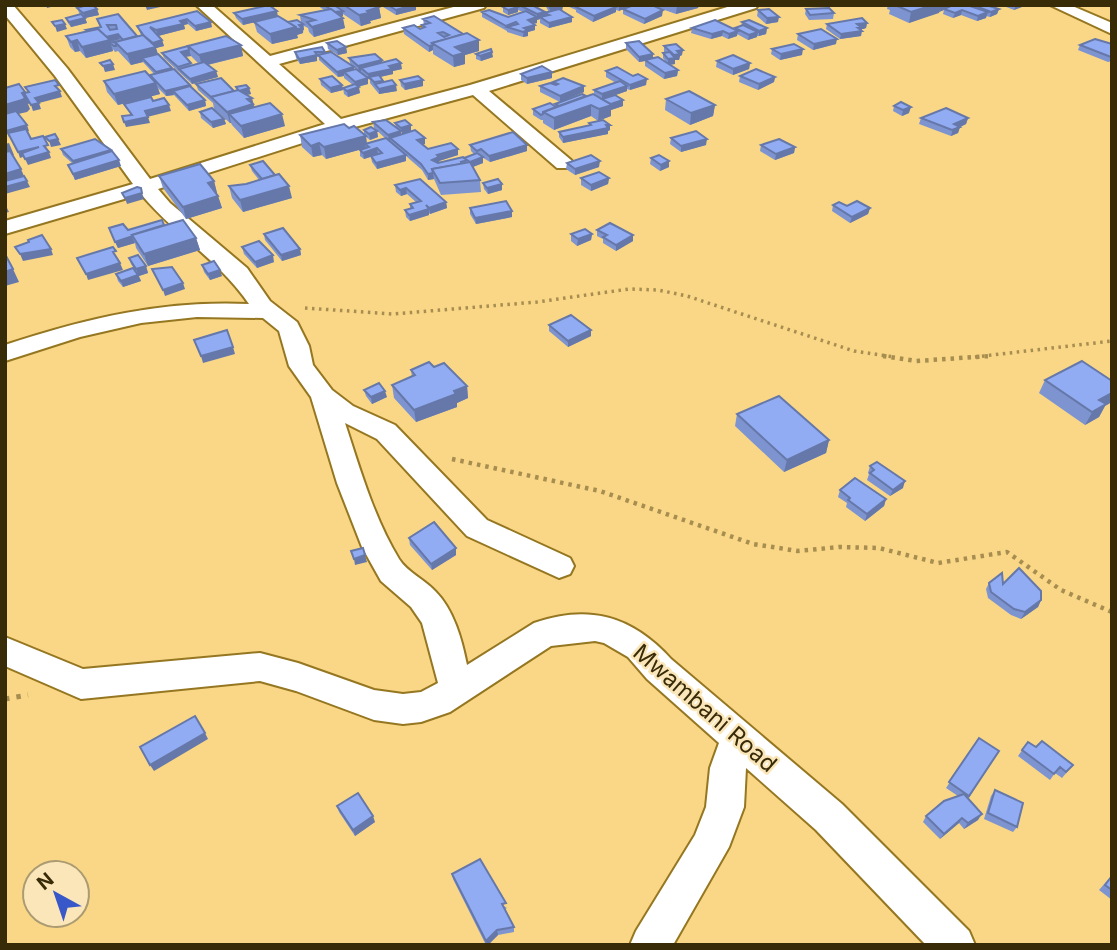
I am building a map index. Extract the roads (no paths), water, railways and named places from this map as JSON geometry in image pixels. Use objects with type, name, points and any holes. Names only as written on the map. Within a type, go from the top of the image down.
[{"type":"street","points":[[5,5],[61,72],[146,187],[208,248],[239,273],[265,309],[293,337],[301,366],[323,396],[344,412],[386,432],[477,528],[559,566]]},
{"type":"street","points":[[203,5],[338,126]]},
{"type":"street","points":[[268,62],[479,5]]},
{"type":"street","points":[[5,228],[338,126],[476,89],[751,5]]},
{"type":"street","points":[[1057,5],[1112,29]]},
{"type":"street","points":[[1087,19],[1112,16]]},
{"type":"street","points":[[476,89],[565,164]]},
{"type":"street","points":[[5,353],[41,340],[128,319],[188,310],[265,309]]},
{"type":"street","points":[[323,396],[360,511],[389,569],[398,581],[426,601],[435,616],[456,690]]},
{"type":"street","name":"Mwambani Road","points":[[5,651],[81,684],[260,667],[298,677],[374,705],[402,709],[439,701],[545,633],[603,629],[611,631],[640,647],[659,669],[829,817],[955,945]]},
{"type":"street","points":[[650,945],[710,847],[725,807],[729,768],[740,737]]}]
